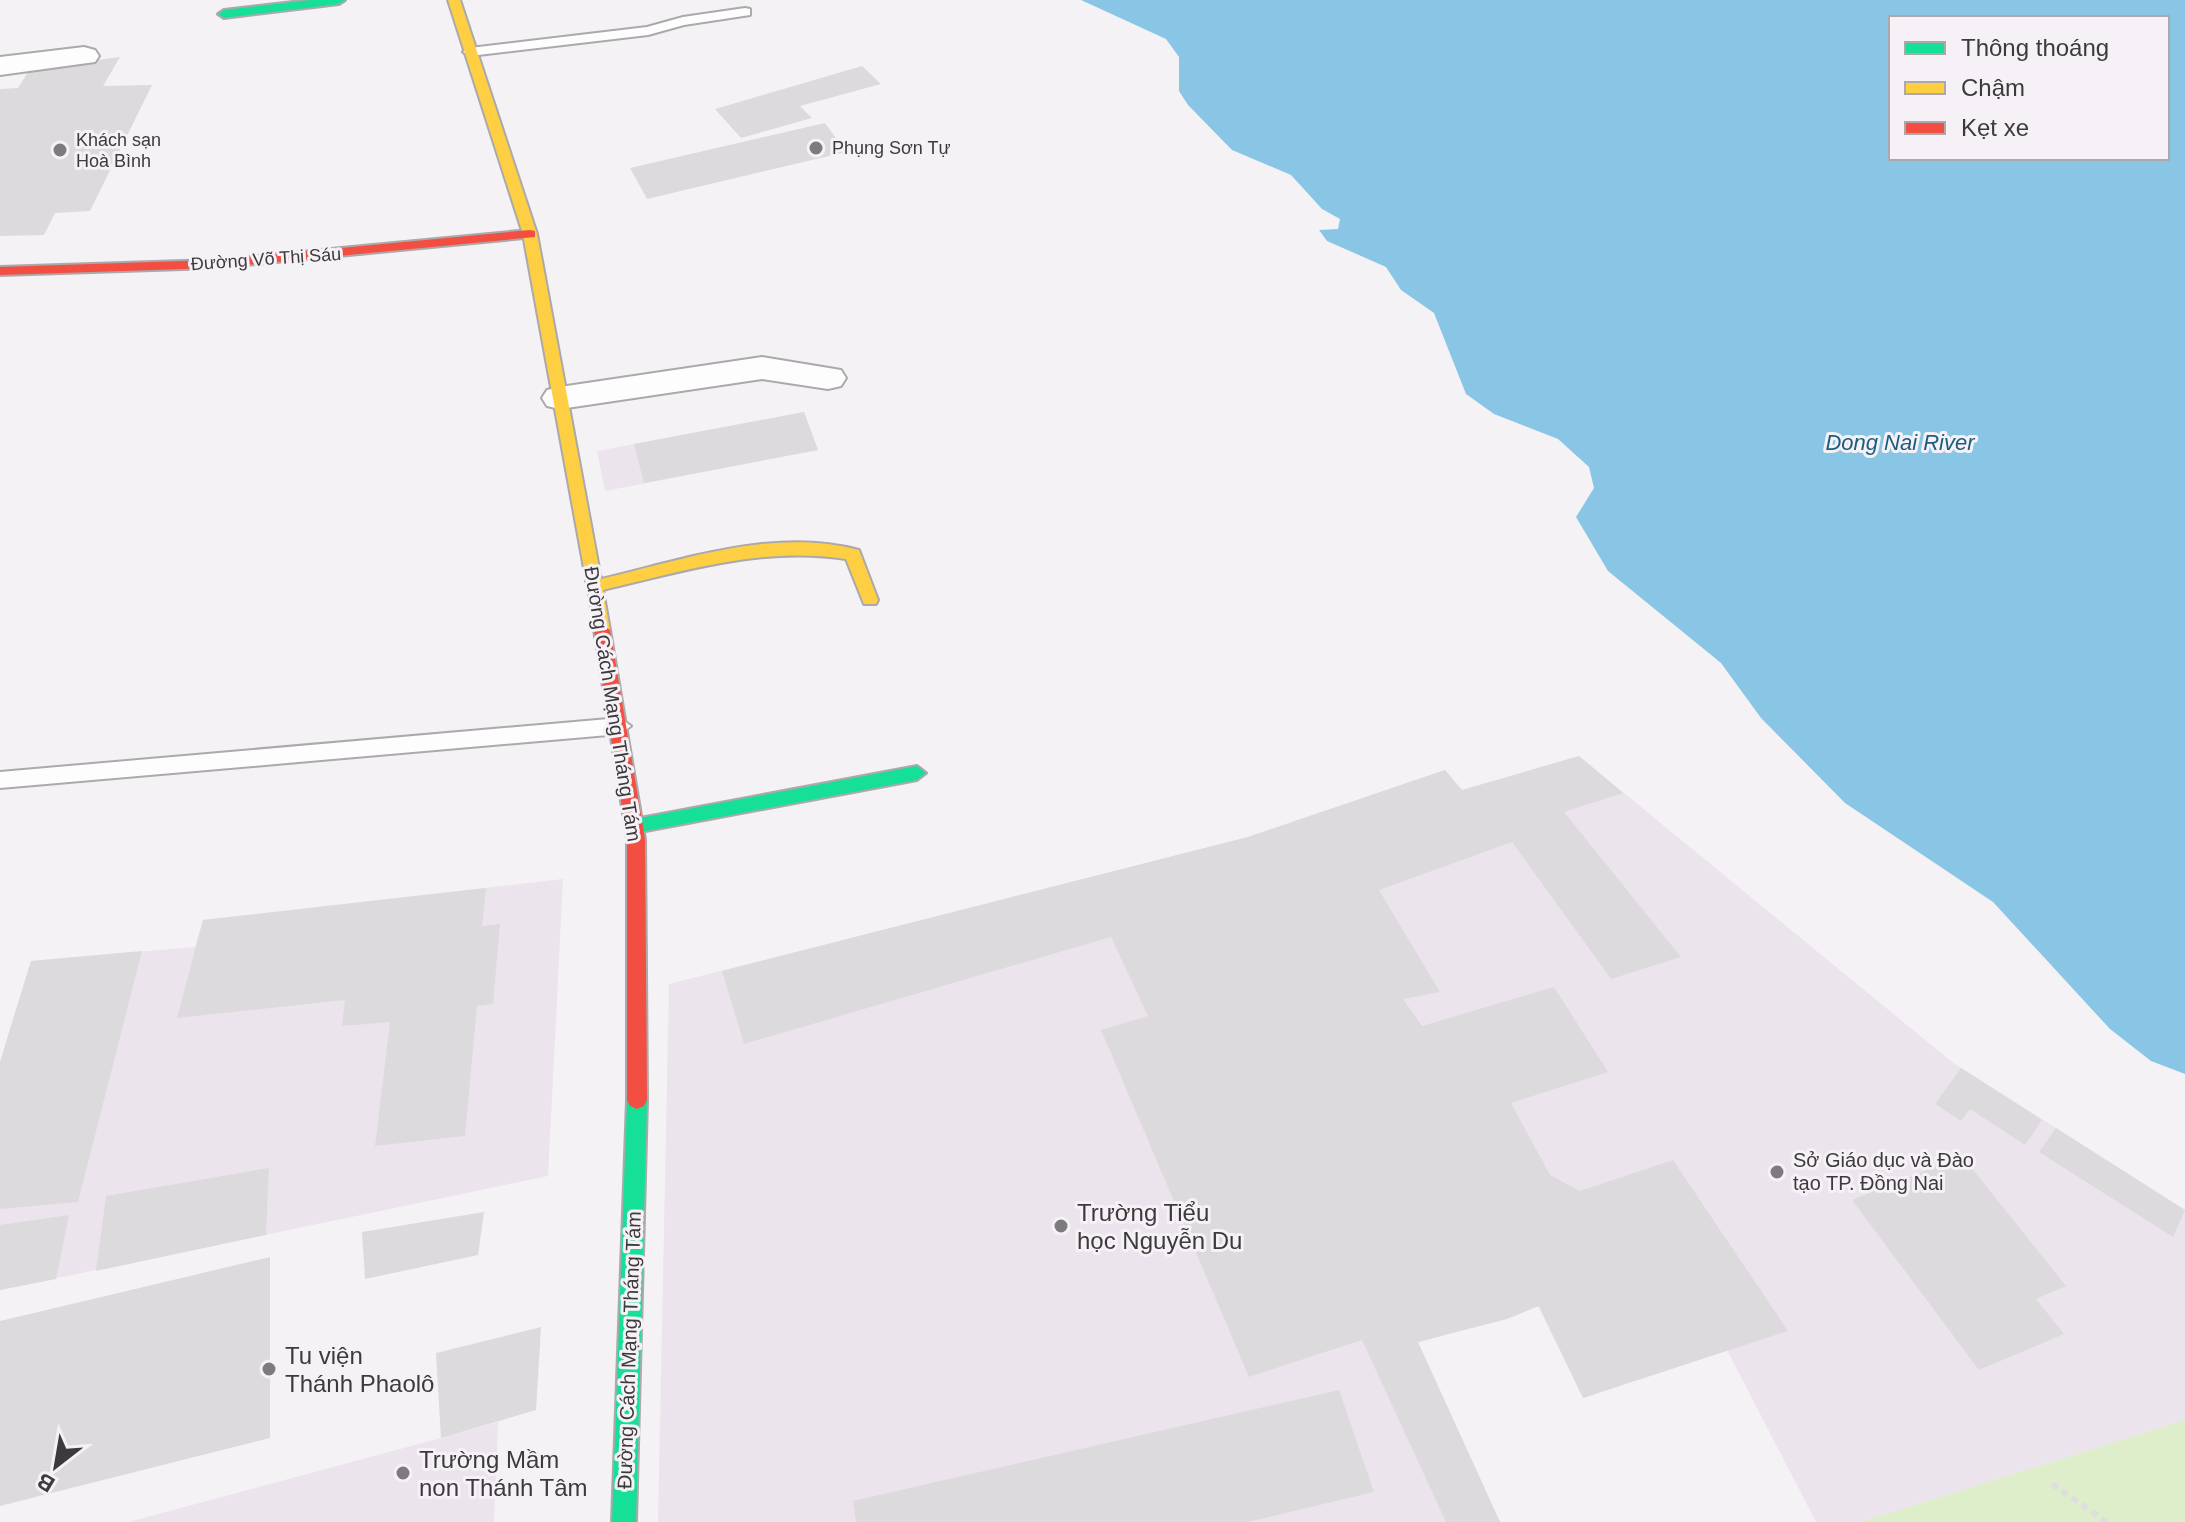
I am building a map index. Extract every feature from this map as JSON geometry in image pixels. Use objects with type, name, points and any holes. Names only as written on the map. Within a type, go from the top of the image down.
[{"type":"main road","points":[[224,14],[339,0]]},
{"type":"main road","name":"Đường Cách Mạng Tháng Tám","points":[[454,0],[530,234],[620,726],[635,826],[640,932],[639,1028],[624,1522]]},
{"type":"main road","name":"Đường Võ Thị Sáu","points":[[0,271],[277,260],[530,234]]},
{"type":"main road","points":[[594,586],[750,556],[825,547],[853,554],[870,600]]},
{"type":"main road","points":[[635,826],[917,773]]},
{"type":"street","points":[[0,66],[84,56]]},
{"type":"street","points":[[560,398],[762,368],[828,378]]},
{"type":"lane","points":[[470,52],[648,31],[683,21],[745,12]]},
{"type":"lane","points":[[0,780],[620,726]]},
{"type":"path","points":[[2052,1484],[2107,1522]]},
{"type":"shaded area","points":[[804,412],[818,450],[605,491],[597,451]]},
{"type":"shaded area","points":[[1579,756],[1952,1062],[2185,1210],[2185,1420],[1861,1522],[1816,1522],[1727,1350],[1583,1398],[1538,1306],[1418,1343],[1500,1522],[658,1522],[669,984],[1248,837],[1445,770],[1462,790]]},
{"type":"shaded area","points":[[563,879],[548,1176],[0,1290],[0,1062],[31,961],[195,947],[203,920]]},
{"type":"shaded area","name":"Trường Mầm non Thánh Tâm","points":[[498,1422],[494,1522],[129,1522],[441,1438]]},
{"type":"green space","points":[[2185,1420],[2185,1522],[1861,1522]]},
{"type":"water","name":"Dong Nai River","points":[[1081,0],[2185,0],[2185,1074],[2151,1061],[2110,1029],[1993,902],[1845,803],[1761,718],[1721,663],[1608,571],[1576,517],[1594,488],[1589,467],[1558,439],[1494,414],[1466,394],[1434,313],[1401,290],[1386,267],[1327,241],[1319,230],[1338,229],[1340,219],[1322,209],[1291,175],[1232,150],[1188,105],[1179,91],[1179,57],[1166,39]]},
{"type":"building","name":"Khách sạn Hoà Bình","points":[[120,57],[103,86],[152,85],[90,211],[55,213],[44,235],[0,236],[0,89],[18,88],[30,69]]},
{"type":"building","points":[[862,66],[881,84],[800,106],[812,118],[741,138],[715,109]]},
{"type":"building","points":[[825,123],[846,152],[647,199],[630,168]]},
{"type":"building","points":[[804,412],[818,450],[644,483],[634,444]]},
{"type":"building","points":[[1579,756],[1623,793],[1564,812],[1681,957],[1611,979],[1512,842],[1379,890],[1440,992],[1403,999],[1422,1026],[1554,987],[1608,1072],[1511,1103],[1550,1175],[1580,1191],[1673,1160],[1788,1331],[1583,1398],[1539,1306],[1507,1319],[1418,1342],[1500,1522],[1446,1522],[1362,1340],[1249,1377],[1101,1030],[1148,1016],[1111,937],[744,1044],[722,971],[1248,837],[1445,770],[1462,790]]},
{"type":"building","points":[[486,888],[482,926],[500,924],[493,1004],[477,1006],[465,1136],[375,1146],[390,1022],[342,1026],[345,1000],[177,1018],[203,920]]},
{"type":"building","points":[[142,951],[78,1202],[0,1209],[0,1062],[31,961]]},
{"type":"building","points":[[1961,1068],[2042,1120],[2025,1145],[1970,1109],[1961,1121],[1935,1104]]},
{"type":"building","points":[[2056,1128],[2185,1210],[2173,1237],[2039,1152]]},
{"type":"building","points":[[1962,1156],[2066,1286],[2036,1299],[2064,1334],[1979,1370],[1852,1200]]},
{"type":"building","points":[[269,1168],[266,1235],[96,1271],[106,1196]]},
{"type":"building","points":[[484,1212],[478,1255],[365,1279],[362,1232]]},
{"type":"building","points":[[69,1215],[56,1279],[0,1290],[0,1225]]},
{"type":"building","points":[[270,1257],[270,1438],[0,1506],[0,1321]]},
{"type":"building","points":[[541,1327],[536,1410],[441,1438],[436,1353]]},
{"type":"building","points":[[1339,1390],[1374,1492],[1248,1522],[856,1522],[853,1501]]},
{"type":"traffic: fast","points":[[224,14],[339,0]]},
{"type":"traffic: fast","points":[[635,826],[917,773]]},
{"type":"traffic: fast","points":[[624,1522],[637,1100]]},
{"type":"traffic: slow","points":[[454,0],[530,234],[602,630]]},
{"type":"traffic: slow","points":[[594,586],[723,556],[756,551],[821,549],[853,554],[870,600]]},
{"type":"traffic: jam","points":[[0,271],[214,264],[530,234]]},
{"type":"traffic: jam","points":[[602,630],[636,839],[637,1100]]},
{"type":"place","name":"Phụng Sơn Tự","points":[[816,148]]},
{"type":"place","name":"Khách sạn Hoà Bình","points":[[60,150]]},
{"type":"place","name":"Sở Giáo dục và Đào tạo TP. Đồng Nai","points":[[1777,1172]]},
{"type":"place","name":"Trường Tiểu học Nguyễn Du","points":[[1061,1226]]},
{"type":"place","name":"Tu viện Thánh Phaolô","points":[[269,1369]]},
{"type":"place","name":"Trường Mầm non Thánh Tâm","points":[[403,1473]]}]
